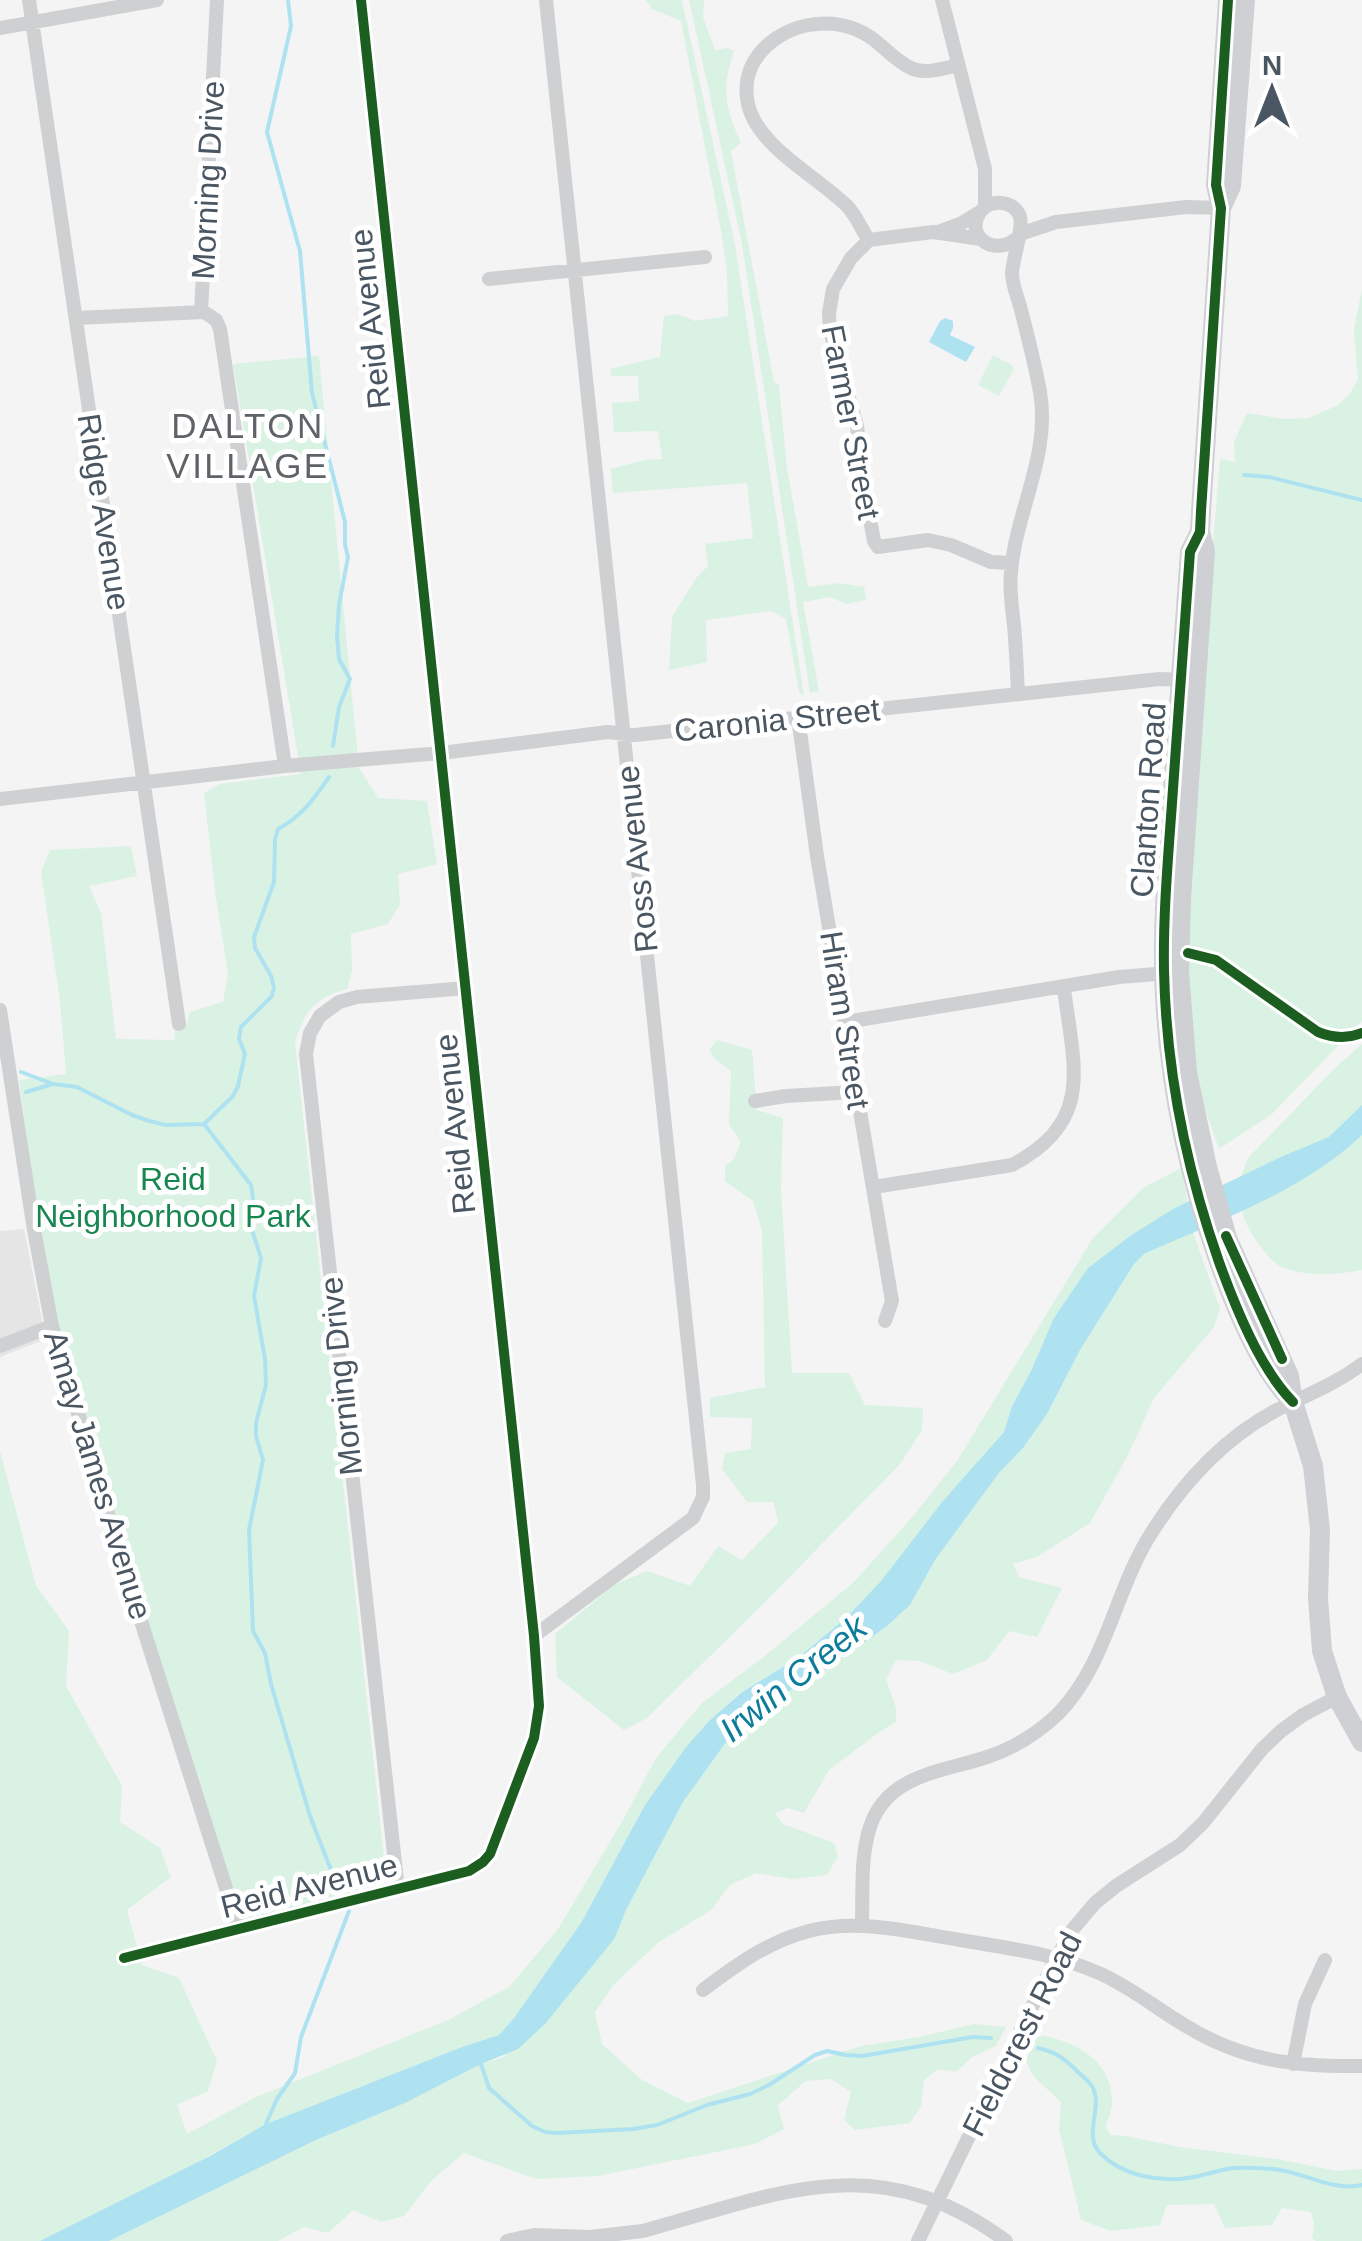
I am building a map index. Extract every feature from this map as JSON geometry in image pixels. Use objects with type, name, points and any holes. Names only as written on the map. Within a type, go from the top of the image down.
[{"type":"main road","name":"Clanton Road","points":[[1228,0],[1216,185],[1221,208],[1200,532],[1190,552],[1188,680],[1165,909],[1172,972],[1175,1091],[1220,1242],[1290,1376],[1293,1402],[1313,1466],[1320,1530],[1320,1629],[1328,1673],[1362,1742]]},
{"type":"main road","name":"Clanton Road","points":[[1221,208],[1231,184],[1244,0]]},
{"type":"street","name":"Ridge Avenue","points":[[28,0],[179,1024]]},
{"type":"street","points":[[0,28],[157,0]]},
{"type":"street","name":"Morning Drive","points":[[217,0],[201,312],[216,320],[220,330],[285,766]]},
{"type":"street","name":"Reid Avenue","points":[[124,1958],[469,1872],[490,1854],[538,1722],[534,1636],[361,0]]},
{"type":"street","name":"Ross Avenue","points":[[534,1636],[682,1528],[693,1518],[703,1498],[546,0]]},
{"type":"street","points":[[942,0],[985,169],[982,210],[976,226],[1012,276],[1042,404],[1039,452],[1010,586],[1018,694]]},
{"type":"street","points":[[958,65],[924,72],[912,68],[859,30],[822,24],[793,28],[771,39],[751,68],[747,100],[754,122],[849,208],[868,240],[938,232],[998,202],[1056,222]]},
{"type":"street","points":[[985,169],[1022,226],[1012,276]]},
{"type":"street","points":[[938,232],[1005,247],[1018,236],[1056,222],[1186,207],[1221,208]]},
{"type":"street","name":"Farmer Street","points":[[868,240],[843,270],[829,313],[835,351],[858,426],[874,542],[886,547],[928,540],[991,562],[1012,563]]},
{"type":"street","points":[[489,279],[706,257]]},
{"type":"street","points":[[76,318],[201,312]]},
{"type":"street","name":"Caronia Street","points":[[0,798],[608,732],[635,735],[1160,679],[1188,680]]},
{"type":"street","name":"Hiram Street","points":[[798,718],[817,856],[892,1301],[886,1321]]},
{"type":"street","points":[[846,1022],[1172,972]]},
{"type":"street","name":"Morning Drive","points":[[398,1890],[306,1054],[310,1033],[320,1016],[338,1002],[466,988]]},
{"type":"street","points":[[874,1187],[1012,1164],[1050,1138],[1066,1116],[1076,1070],[1064,988]]},
{"type":"street","name":"Amay James Avenue","points":[[0,1010],[52,1326],[239,1929]]},
{"type":"street","points":[[755,1101],[856,1092]]},
{"type":"street","points":[[0,1346],[52,1326]]},
{"type":"street","points":[[862,1926],[866,1842],[870,1826],[892,1792],[920,1776],[986,1758],[1018,1744],[1059,1713],[1090,1670],[1135,1563],[1176,1496],[1220,1449],[1245,1429],[1362,1364]]},
{"type":"street","name":"Fieldcrest Road","points":[[918,2241],[1073,1929],[1116,1886],[1180,1845],[1281,1731],[1338,1697]]},
{"type":"street","points":[[703,1990],[745,1958],[781,1940],[820,1928],[862,1926],[1057,1958],[1111,1978],[1217,2044],[1293,2064],[1362,2066]]},
{"type":"street","points":[[1293,2064],[1305,2004],[1325,1960]]},
{"type":"street","points":[[508,2241],[534,2235],[644,2236],[802,2188],[856,2184],[938,2201],[973,2218],[1006,2241]]},
{"type":"shaded area","points":[[24,1229],[46,1339],[0,1357],[0,1231]]},
{"type":"green space","points":[[646,0],[682,0],[735,245],[804,696],[799,692],[786,619],[771,611],[706,620],[707,662],[669,670],[672,617],[708,566],[705,544],[753,538],[747,483],[613,493],[611,469],[662,459],[658,431],[614,432],[612,403],[639,401],[638,376],[612,376],[610,369],[660,357],[664,316],[678,314],[695,321],[728,316],[722,236],[681,21],[652,9]]},
{"type":"green space","points":[[689,0],[704,0],[703,17],[715,50],[734,51],[727,76],[727,98],[741,143],[731,151],[774,382],[779,385],[787,468],[808,587],[839,583],[864,587],[866,600],[846,604],[830,597],[803,602],[819,691],[810,693],[742,244]]},
{"type":"green space","points":[[1362,289],[1362,1021],[1272,1114],[1219,1149],[1198,1089],[1187,960],[1205,641],[1220,459],[1235,462],[1234,442],[1247,413],[1309,418],[1338,405],[1349,395],[1358,380],[1354,330]]},
{"type":"green space","points":[[993,355],[1014,369],[999,396],[978,385]]},
{"type":"green space","name":"Reid Neighborhood Park","points":[[319,356],[359,768],[378,798],[427,801],[437,864],[398,874],[400,904],[388,924],[351,934],[352,971],[347,989],[312,1007],[295,1043],[386,1876],[377,1885],[241,1920],[61,1339],[39,1227],[19,1080],[66,1074],[60,1001],[41,872],[50,850],[131,846],[137,876],[89,886],[101,913],[116,1039],[175,1040],[174,1025],[187,1023],[190,1012],[223,1002],[228,974],[204,793],[220,784],[301,774],[233,364]]},
{"type":"green space","points":[[717,1040],[752,1050],[757,1110],[783,1118],[781,1188],[792,1373],[849,1373],[865,1405],[923,1408],[922,1430],[900,1464],[767,1600],[647,1718],[624,1730],[557,1677],[555,1634],[614,1585],[647,1571],[690,1586],[718,1546],[742,1560],[778,1523],[774,1502],[747,1502],[722,1469],[725,1453],[751,1449],[752,1418],[710,1417],[710,1398],[765,1387],[762,1231],[753,1201],[725,1181],[725,1166],[734,1159],[741,1142],[729,1124],[731,1071],[709,1050]]},
{"type":"green space","points":[[1362,1044],[1362,1270],[1323,1274],[1284,1268],[1268,1256],[1243,1215],[1243,1170],[1248,1158]]},
{"type":"green space","points":[[1181,1168],[1188,1203],[1130,1236],[1088,1268],[1012,1406],[1004,1432],[942,1502],[881,1581],[847,1617],[799,1657],[741,1692],[686,1747],[645,1805],[581,1923],[499,2035],[266,2124],[196,2163],[90,2241],[0,2241],[0,1451],[36,1586],[69,1631],[66,1686],[122,1786],[120,1822],[160,1848],[171,1877],[127,1910],[142,1965],[179,1978],[217,2061],[208,2091],[177,2105],[187,2134],[256,2097],[448,2020],[509,1987],[558,1929],[656,1758],[702,1703],[854,1582],[914,1515],[957,1461],[1093,1238],[1143,1188]]},
{"type":"green space","points":[[1193,1232],[1220,1309],[1214,1327],[1154,1398],[1090,1523],[1037,1557],[1013,1564],[1019,1577],[1062,1588],[1037,1637],[1009,1631],[987,1660],[953,1674],[920,1661],[896,1660],[886,1679],[896,1708],[896,1722],[829,1770],[804,1813],[788,1808],[775,1813],[783,1824],[834,1843],[838,1856],[827,1875],[792,1879],[756,1873],[730,1885],[711,1910],[659,1942],[614,1984],[595,2012],[602,2044],[642,2080],[688,2103],[861,2046],[974,2024],[1006,2027],[996,2046],[972,2057],[957,2071],[937,2070],[924,2080],[921,2106],[910,2123],[855,2130],[844,2120],[851,2092],[831,2079],[806,2081],[778,2105],[784,2129],[755,2144],[598,2176],[536,2179],[464,2153],[431,2181],[404,2216],[381,2222],[353,2210],[328,2233],[304,2227],[278,2241],[109,2241],[316,2140],[504,2057],[615,1938],[683,1802],[739,1724],[762,1705],[810,1680],[886,1627],[910,1605],[935,1560],[1047,1414],[1080,1350],[1134,1264],[1144,1254]]},
{"type":"green space","points":[[1045,2036],[1081,2050],[1100,2066],[1111,2089],[1112,2106],[1106,2126],[1110,2135],[1337,2171],[1362,2169],[1362,2241],[1316,2241],[1312,2238],[1311,2212],[1282,2208],[1272,2225],[1225,2228],[1214,2204],[1167,2205],[1160,2225],[1111,2231],[1081,2220],[1059,2129],[1061,2102],[1034,2077],[1026,2061],[1034,2037]]},
{"type":"water","points":[[945,318],[953,321],[950,335],[975,347],[966,362],[929,342]]},
{"type":"water","name":"Irwin Creek","points":[[1362,1105],[1362,1135],[1313,1173],[1259,1203],[1144,1254],[1134,1264],[1080,1350],[1047,1414],[935,1560],[910,1605],[886,1627],[810,1680],[762,1705],[739,1724],[683,1802],[615,1938],[545,2024],[518,2049],[316,2140],[109,2241],[40,2241],[266,2124],[499,2035],[581,1923],[645,1805],[686,1747],[742,1692],[799,1657],[847,1617],[1004,1432],[1012,1406],[1054,1318],[1088,1268],[1173,1209],[1329,1137]]},
{"type":"waterway","points":[[288,0],[291,26],[267,132],[300,251],[312,393],[345,522],[348,557],[337,636],[339,659],[350,679],[339,707],[333,746]]},
{"type":"waterway","points":[[1244,475],[1269,477],[1362,500]]},
{"type":"waterway","points":[[21,1072],[53,1084],[77,1087],[149,1121],[166,1125],[204,1124],[238,1086],[245,1054],[239,1039],[241,1027],[272,996],[271,976],[255,948],[254,937],[274,882],[278,829],[307,806],[329,777]]},
{"type":"waterway","points":[[26,1092],[53,1084]]},
{"type":"waterway","points":[[204,1124],[251,1185],[251,1227],[261,1258],[254,1296],[266,1385],[256,1423],[263,1460],[249,1530],[253,1631],[265,1653],[310,1816],[340,1893]]},
{"type":"waterway","points":[[268,2129],[266,2124],[277,2099],[295,2073],[301,2037],[349,1911]]},
{"type":"waterway","points":[[480,2061],[489,2088],[532,2126],[557,2133],[657,2125],[707,2105],[750,2094],[827,2051],[862,2056],[973,2037],[991,2038]]},
{"type":"waterway","points":[[1038,2048],[1060,2056],[1090,2083],[1096,2105],[1093,2139],[1101,2154],[1120,2168],[1154,2178],[1177,2179],[1233,2168],[1258,2168],[1339,2186],[1362,2185]]},
{"type":"cycle path","points":[[124,1958],[469,1871],[490,1854],[534,1738],[539,1706],[361,0]]},
{"type":"cycle path","points":[[1228,0],[1216,185],[1221,208],[1200,532],[1190,552],[1166,887],[1166,1007],[1180,1118],[1207,1227],[1250,1336],[1293,1402]]},
{"type":"cycle path","points":[[1188,953],[1216,960],[1318,1032],[1340,1037],[1362,1033]]},
{"type":"cycle path","points":[[1226,1236],[1282,1359]]},
{"type":"district","name":"DALTON VILLAGE","points":[[248,445]]}]
